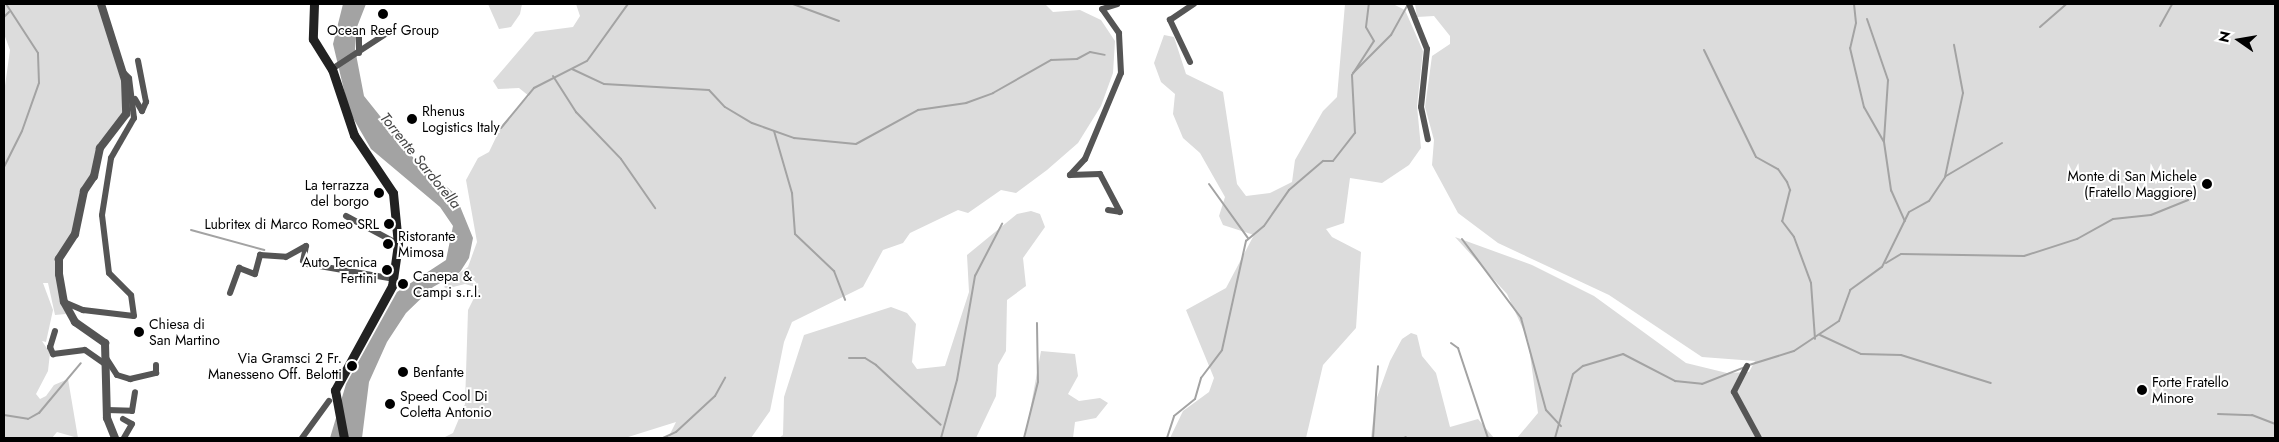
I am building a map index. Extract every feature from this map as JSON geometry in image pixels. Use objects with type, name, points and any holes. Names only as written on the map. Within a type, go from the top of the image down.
[{"type":"main road","points":[[314,4],[312,34],[333,69],[354,135],[389,182],[398,244],[395,279],[341,377],[333,404],[344,438]]},
{"type":"street","points":[[101,4],[122,70],[126,114],[100,148],[94,176],[84,191],[75,234],[60,259],[64,302],[78,325],[103,339],[106,361],[107,410],[118,438],[132,425],[123,419]]},
{"type":"street","points":[[1108,210],[1120,212],[1100,174],[1070,175],[1085,159],[1120,73],[1118,33],[1102,9],[1117,4]]},
{"type":"street","points":[[1190,62],[1170,20],[1194,4]]},
{"type":"street","points":[[1409,4],[1427,49],[1421,108],[1428,139]]},
{"type":"street","points":[[333,69],[390,31]]},
{"type":"street","points":[[359,36],[359,53]]},
{"type":"street","points":[[122,70],[129,78],[133,93],[142,111],[146,102],[138,61]]},
{"type":"street","points":[[64,302],[87,311],[116,310],[134,316],[131,295],[109,273],[102,215],[111,158],[132,125],[133,93]]},
{"type":"street","points":[[346,216],[398,244]]},
{"type":"street","points":[[230,292],[239,268],[255,274],[260,255],[286,257],[306,246],[303,262],[308,264],[395,279]]},
{"type":"street","points":[[55,331],[50,347],[53,354],[91,351],[106,361],[117,375],[130,379],[156,373],[156,365]]},
{"type":"street","points":[[1747,366],[1734,392],[1759,438]]},
{"type":"street","points":[[107,410],[132,411],[135,392]]},
{"type":"street","points":[[302,438],[333,404]]},
{"type":"shaded area","points":[[4,4],[98,4],[123,86],[122,119],[101,140],[77,228],[59,253],[60,301],[66,314],[55,315],[48,283],[43,283],[53,310],[46,342],[42,341],[50,353],[48,371],[36,394],[40,399],[46,396],[54,385],[68,379],[78,438],[57,432],[52,438],[4,438],[4,93],[10,50],[4,34]]},
{"type":"shaded area","points":[[343,4],[366,4],[357,27],[355,49],[364,96],[416,161],[455,194],[473,238],[469,258],[460,272],[433,287],[406,313],[387,342],[369,382],[362,438],[330,438],[346,384],[397,292],[446,260],[453,226],[440,207],[371,149],[349,111],[333,44]]},
{"type":"shaded area","points":[[488,4],[522,4],[520,14],[511,27],[499,29]]},
{"type":"shaded area","points":[[576,4],[1045,4],[1053,12],[1080,10],[1101,20],[1115,41],[1113,73],[1101,106],[1078,143],[1047,170],[1016,193],[1001,190],[968,213],[958,210],[910,233],[903,243],[883,250],[863,287],[792,322],[784,342],[770,411],[751,438],[668,438],[676,422],[625,438],[443,438],[453,433],[465,404],[468,310],[479,288],[465,284],[445,289],[444,284],[468,267],[477,242],[466,180],[478,158],[489,152],[502,125],[529,96],[519,88],[498,89],[493,81],[535,32],[573,27],[580,16]]},
{"type":"shaded area","points":[[1345,4],[1393,4],[1405,10],[1423,51],[1417,106],[1421,148],[1409,165],[1382,183],[1350,178],[1344,223],[1326,229],[1332,237],[1361,252],[1356,328],[1323,365],[1306,438],[1170,438],[1183,411],[1209,392],[1214,378],[1186,310],[1226,288],[1254,235],[1223,225],[1219,216],[1225,197],[1200,153],[1183,138],[1173,114],[1175,94],[1161,82],[1154,63],[1164,35],[1174,37],[1186,74],[1223,92],[1237,184],[1246,196],[1270,193],[1292,182],[1295,160],[1323,111],[1337,97]]},
{"type":"shaded area","points":[[1415,4],[2275,4],[2275,438],[1517,438],[1538,413],[1528,340],[1507,294],[1455,237],[1532,265],[1594,296],[1686,363],[1727,373],[1749,372],[1755,361],[1702,357],[1609,295],[1498,243],[1458,213],[1432,165],[1434,140],[1425,107],[1432,56],[1450,44],[1450,36],[1434,16],[1417,17]]},
{"type":"shaded area","points":[[1031,211],[1040,214],[1045,227],[1023,258],[1026,286],[1007,300],[1006,351],[998,365],[996,396],[976,438],[779,438],[783,435],[784,397],[804,335],[891,307],[907,313],[916,324],[912,362],[917,369],[945,366],[969,292],[967,255],[1017,214]]},
{"type":"shaded area","points":[[1411,333],[1417,335],[1422,356],[1436,373],[1450,427],[1478,419],[1494,438],[1371,438],[1375,403],[1390,361],[1402,339]]},
{"type":"shaded area","points":[[1041,351],[1075,354],[1078,376],[1068,394],[1079,401],[1100,398],[1108,403],[1096,418],[1075,422],[1073,438],[1025,438]]},
{"type":"waterway","points":[[4,167],[22,131],[39,83],[38,53],[6,4]]},
{"type":"waterway","points":[[501,128],[534,88],[587,61],[628,4]]},
{"type":"waterway","points":[[793,4],[839,21]]},
{"type":"waterway","points":[[1167,438],[1174,416],[1195,399],[1201,378],[1222,350],[1246,241],[1264,226],[1289,190],[1323,161],[1333,161],[1355,133],[1352,75],[1374,41],[1366,27],[1369,4]]},
{"type":"waterway","points":[[1854,4],[1856,23],[1850,48],[1864,107],[1884,142],[1891,190],[1905,221]]},
{"type":"waterway","points":[[2040,27],[2066,4]]},
{"type":"waterway","points":[[2160,26],[2172,4]]},
{"type":"waterway","points":[[1353,73],[1391,35],[1407,6]]},
{"type":"waterway","points":[[4,17],[9,12]]},
{"type":"waterway","points":[[1867,19],[1888,80],[1884,141]]},
{"type":"waterway","points":[[1749,365],[1794,351],[1839,321],[1850,290],[1882,267],[1909,212],[1929,201],[1945,177],[1963,93],[1954,45]]},
{"type":"waterway","points":[[1704,50],[1756,157],[1778,169],[1787,182],[1790,190],[1782,221],[1794,237],[1811,283],[1815,339]]},
{"type":"waterway","points":[[572,69],[604,84],[709,90],[725,107],[752,123],[794,138],[856,144],[918,110],[966,103],[993,93],[1051,60],[1077,59],[1090,52],[1105,55]]},
{"type":"waterway","points":[[553,76],[576,112],[621,159],[655,208]]},
{"type":"waterway","points":[[774,131],[792,193],[795,234],[834,271],[845,300]]},
{"type":"waterway","points":[[1946,176],[2002,143]]},
{"type":"waterway","points":[[1209,184],[1248,238]]},
{"type":"waterway","points":[[1886,263],[1901,254],[2024,256],[2077,239],[2113,219],[2151,215],[2188,200]]},
{"type":"waterway","points":[[941,438],[957,380],[975,276],[1002,224]]},
{"type":"waterway","points":[[191,230],[264,250]]},
{"type":"waterway","points":[[1462,239],[1521,318],[1546,410],[1561,426]]},
{"type":"waterway","points":[[1024,438],[1038,382],[1037,323]]},
{"type":"waterway","points":[[1820,335],[1861,354],[1901,355],[1991,383]]},
{"type":"waterway","points":[[1451,343],[1458,348],[1488,438]]},
{"type":"waterway","points":[[1555,438],[1573,374],[1583,366],[1623,354],[1675,381],[1702,384],[1745,367]]},
{"type":"waterway","points":[[849,358],[865,358],[876,365],[941,425]]},
{"type":"waterway","points":[[4,415],[28,419],[39,413],[81,363]]},
{"type":"waterway","points":[[1373,438],[1378,366]]},
{"type":"waterway","points":[[663,438],[676,432],[715,396],[725,378]]},
{"type":"waterway","points":[[2218,414],[2252,415],[2275,424]]},
{"type":"place","name":"Ocean Reef Group","points":[[383,14]]},
{"type":"place","name":"Rhenus Logistics Italy","points":[[412,119]]},
{"type":"place","name":"Monte di San Michele (Fratello Maggiore)","points":[[2207,184]]},
{"type":"place","name":"La terrazza del borgo","points":[[379,193]]},
{"type":"place","name":"Lubritex di Marco Romeo SRL","points":[[389,224]]},
{"type":"place","name":"Ristorante Mimosa","points":[[388,244]]},
{"type":"place","name":"Auto Tecnica Fertini","points":[[387,270]]},
{"type":"place","name":"Canepa & Campi s.r.l.","points":[[403,284]]},
{"type":"place","name":"Chiesa di San Martino","points":[[139,332]]},
{"type":"place","name":"Via Gramsci 2 Fr. Manesseno Off. Belotti","points":[[352,366]]},
{"type":"place","name":"Benfante","points":[[403,372]]},
{"type":"place","name":"Forte Fratello Minore","points":[[2142,390]]},
{"type":"place","name":"Speed Cool Di Coletta Antonio","points":[[390,404]]},
{"type":"water label","name":"Torrente Sardorella","points":[[420,161]]}]
